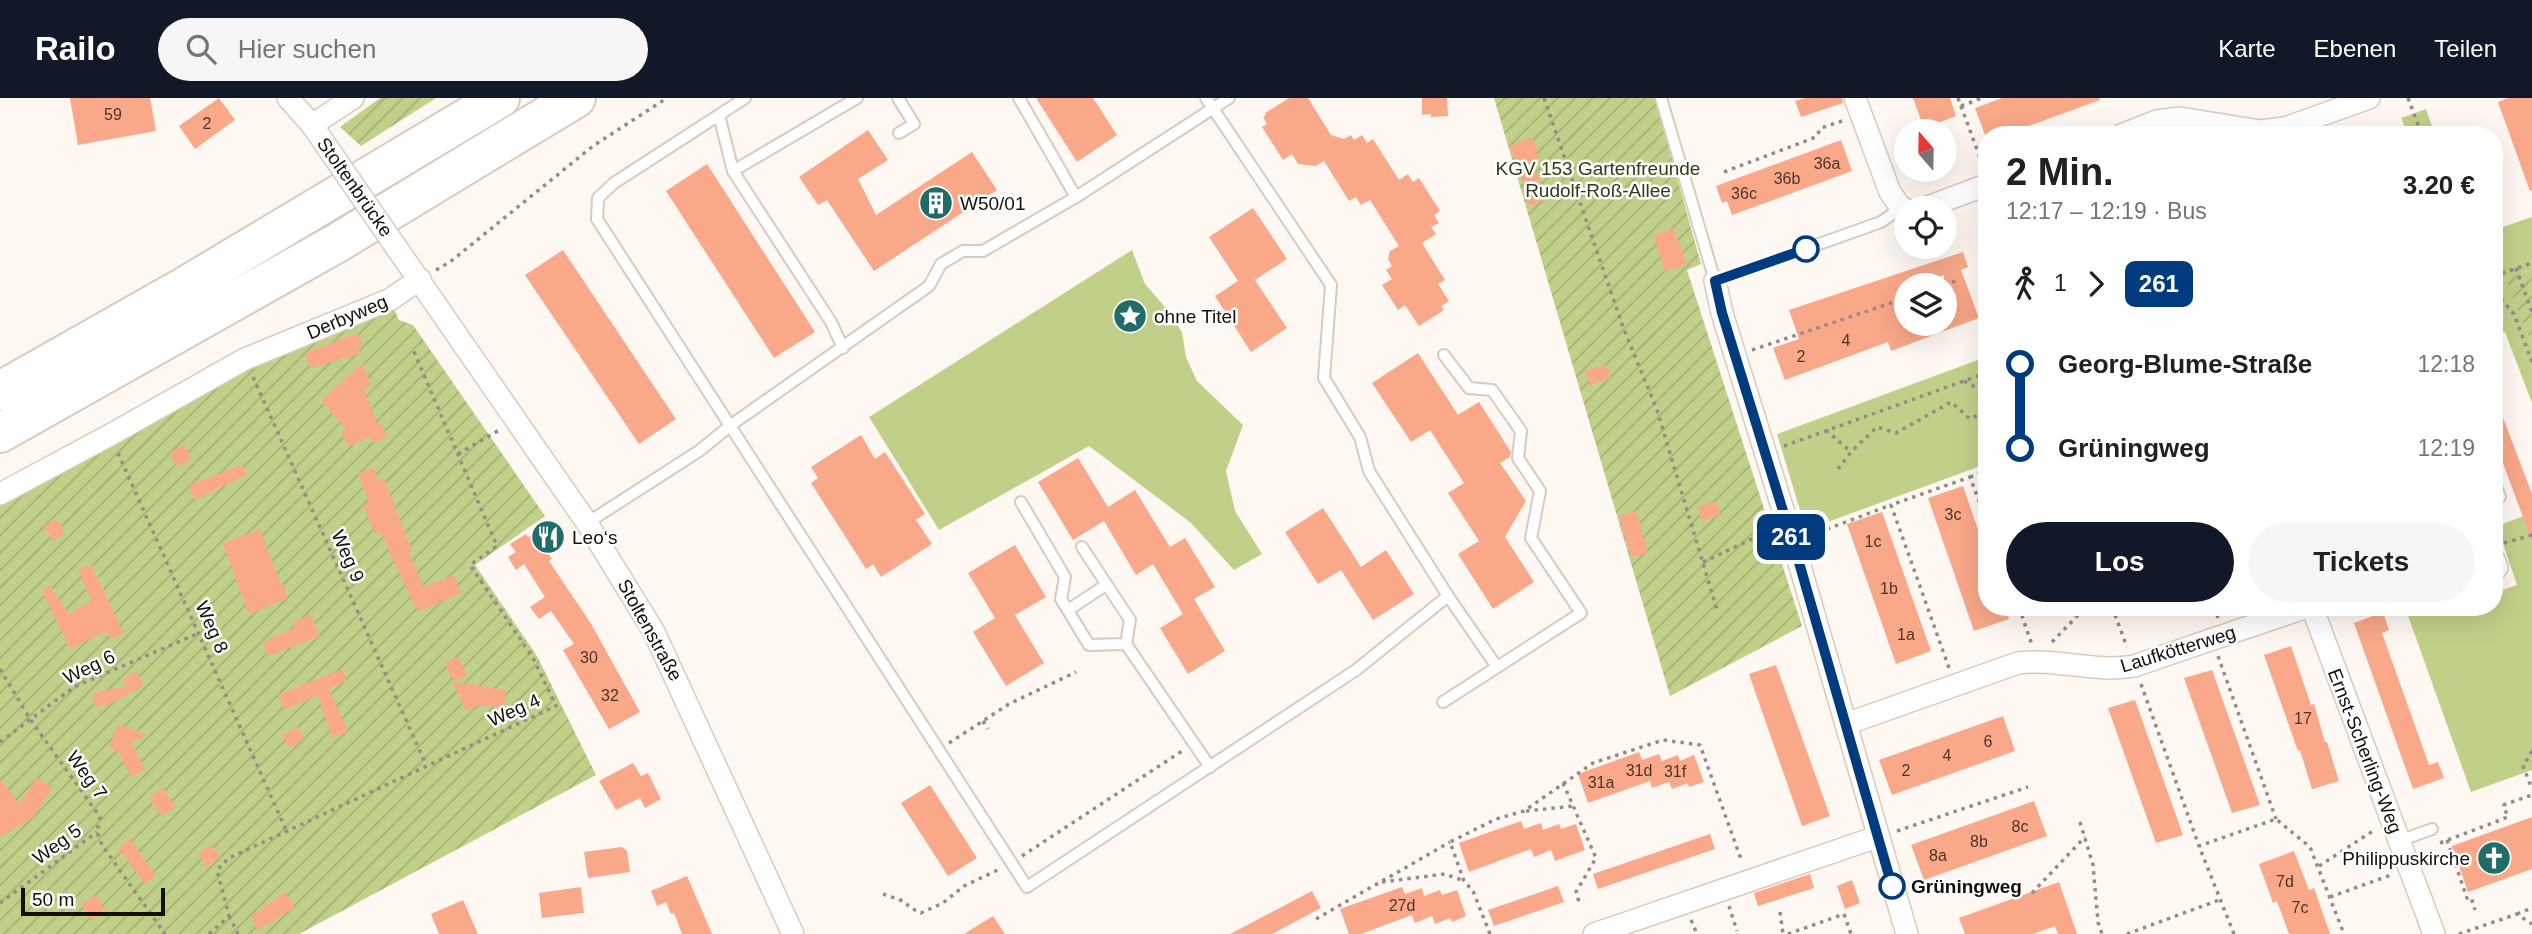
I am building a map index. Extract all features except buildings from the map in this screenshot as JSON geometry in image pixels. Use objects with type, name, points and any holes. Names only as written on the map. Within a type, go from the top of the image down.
[{"type":"highway","points":[[0,391],[184,288],[500,98]]},
{"type":"highway","points":[[0,433],[337,243],[576,98]]},
{"type":"street","name":"Stoltenbrücke","points":[[288,98],[312,125],[420,279]]},
{"type":"street","points":[[312,125],[353,98]]},
{"type":"street","points":[[2291,126],[2369,98]]},
{"type":"street","points":[[1858,106],[1894,197]]},
{"type":"street","points":[[2144,126],[2180,118],[2229,126]]},
{"type":"street","points":[[1957,196],[1978,189]]},
{"type":"street","name":"Derbyweg","points":[[0,494],[245,359],[391,299],[420,279]]},
{"type":"street","name":"Stoltenstraße","points":[[420,279],[587,523],[654,632],[793,934]]},
{"type":"street","points":[[1715,281],[1907,934]]},
{"type":"street","name":"Laufkötterweg","points":[[1846,724],[2018,663],[2038,660],[2115,670],[2282,616]]},
{"type":"street","name":"Ernst-Scherling-Weg","points":[[2312,616],[2434,934]]},
{"type":"street","points":[[1594,934],[1877,837]]},
{"type":"lane","points":[[745,98],[614,183],[598,198],[597,219],[1027,887],[1356,670],[1448,596]]},
{"type":"lane","points":[[733,172],[857,98]]},
{"type":"lane","points":[[898,98],[914,124],[899,133]]},
{"type":"lane","points":[[1019,98],[1076,197]]},
{"type":"lane","points":[[1206,98],[1331,285],[1324,378],[1360,437],[1369,471],[1448,596],[1497,667]]},
{"type":"lane","points":[[587,523],[699,451],[731,425],[929,286],[941,264],[963,251],[983,251],[1076,197],[1229,98]]},
{"type":"lane","points":[[1661,98],[1715,281],[1881,222],[1894,214]]},
{"type":"lane","points":[[719,115],[733,172],[831,322],[843,348]]},
{"type":"lane","points":[[1443,702],[1581,613],[1531,538],[1540,491],[1518,458],[1521,431],[1492,390],[1469,388],[1444,355]]},
{"type":"lane","points":[[1020,502],[1065,577],[1061,599],[1089,645],[1126,644]]},
{"type":"lane","points":[[1082,547],[1130,620],[1126,644],[1210,767]]},
{"type":"lane","points":[[1068,610],[1106,584]]},
{"type":"lane","points":[[2404,855],[2432,829]]},
{"type":"path","points":[[420,279],[450,262],[593,146],[667,98]]},
{"type":"path","points":[[1544,98],[1623,327],[1657,410],[1717,610]]},
{"type":"path","points":[[1958,98],[1978,152]]},
{"type":"path","points":[[1961,106],[1982,98]]},
{"type":"path","points":[[2408,98],[2418,126]]},
{"type":"path","points":[[1724,172],[1816,137],[1821,128],[1858,106]]},
{"type":"path","points":[[2503,273],[2532,263]]},
{"type":"path","points":[[2516,268],[2532,312]]},
{"type":"path","points":[[2503,301],[2514,314],[2532,362]]},
{"type":"path","points":[[1735,356],[1894,302]]},
{"type":"path","name":"Weg 4","points":[[229,916],[217,870],[229,858],[556,706],[533,659],[470,565],[497,546],[412,347]]},
{"type":"path","name":"Weg 9","points":[[245,359],[426,765]]},
{"type":"path","points":[[1765,452],[1978,376]]},
{"type":"path","points":[[1964,381],[1978,389]]},
{"type":"path","points":[[1838,469],[1877,427],[1896,433],[1951,402],[1969,419],[1978,415]]},
{"type":"path","points":[[458,454],[517,420]]},
{"type":"path","points":[[1826,430],[1851,452]]},
{"type":"path","name":"Weg 8","points":[[110,435],[286,831]]},
{"type":"path","points":[[1703,563],[1790,532],[1891,505],[1978,474]]},
{"type":"path","points":[[1970,477],[1978,498]]},
{"type":"path","points":[[1891,505],[1956,687]]},
{"type":"path","points":[[2503,550],[2532,535]]},
{"type":"path","points":[[2022,616],[2038,660]]},
{"type":"path","points":[[2038,660],[2077,616]]},
{"type":"path","points":[[2115,616],[2219,900],[2234,934]]},
{"type":"path","name":"Weg 6","points":[[0,741],[74,687],[200,634]]},
{"type":"path","points":[[2213,639],[2276,819],[2311,847],[2344,934]]},
{"type":"path","name":"Weg 7","points":[[0,669],[30,719],[100,817],[97,832],[102,845],[165,934]]},
{"type":"path","points":[[939,750],[1009,704],[1076,673]]},
{"type":"path","points":[[983,721],[988,729]]},
{"type":"path","points":[[1524,811],[1593,763],[1662,740],[1700,745],[1749,881]]},
{"type":"path","points":[[883,894],[903,901],[921,913],[943,903],[964,886],[1011,863],[1193,744]]},
{"type":"path","points":[[2532,751],[2523,766],[2532,789]]},
{"type":"path","points":[[1563,783],[1596,858],[1576,892],[1580,905]]},
{"type":"path","points":[[1877,837],[2028,787]]},
{"type":"path","points":[[2330,897],[2404,855],[2508,817],[2502,806],[2532,795]]},
{"type":"path","points":[[1316,919],[1450,842],[1496,819],[1524,811],[1574,806]]},
{"type":"path","points":[[2199,846],[2276,819]]},
{"type":"path","points":[[2319,866],[2391,819]]},
{"type":"path","points":[[2080,822],[2093,865],[2098,922],[2102,934]]},
{"type":"path","name":"Weg 5","points":[[0,903],[97,832]]},
{"type":"path","points":[[2032,893],[2084,837]]},
{"type":"path","points":[[2447,841],[2466,898],[2471,897],[2475,910]]},
{"type":"path","points":[[1450,842],[1464,881],[1473,891],[1490,934]]},
{"type":"path","points":[[1380,883],[1445,874],[1464,881]]},
{"type":"path","points":[[2127,934],[2219,900]]},
{"type":"path","points":[[2459,934],[2532,908]]},
{"type":"path","points":[[1780,912],[1786,934],[1844,914],[1852,934]]},
{"type":"path","points":[[2517,914],[2532,924]]},
{"type":"path","points":[[209,934],[229,916],[238,934]]},
{"type":"green space","points":[[380,98],[436,98],[361,146],[340,127]]},
{"type":"green space","name":"KGV 153 Gartenfreunde Rudolf-Roß-Allee","points":[[1494,98],[1655,98],[1701,264],[1687,270],[1802,626],[1670,696]]},
{"type":"green space","points":[[2426,109],[2432,126],[2404,126],[2401,118]]},
{"type":"green space","points":[[2532,217],[2532,269],[2507,279],[2532,345],[2532,403],[2505,332],[2503,333],[2503,227]]},
{"type":"green space","points":[[1132,250],[1145,284],[1182,332],[1186,357],[1197,381],[1243,425],[1226,471],[1235,511],[1262,554],[1234,570],[1191,523],[1089,446],[939,530],[869,417]]},
{"type":"green space","points":[[2532,269],[2532,345],[2506,279]]},
{"type":"green space","points":[[393,307],[399,320],[413,325],[545,516],[475,565],[537,656],[596,775],[299,934],[0,934],[0,502],[251,362]]},
{"type":"green space","points":[[1978,360],[1978,467],[1806,530],[1777,434]]},
{"type":"green space","points":[[2532,513],[2532,770],[2471,792],[2408,616],[2503,616],[2503,590],[2517,585],[2503,544],[2503,524]]},
{"type":"bus line","name":"261","points":[[1806,249],[1715,281],[1722,313],[1800,566],[1892,886]]},
{"type":"place","name":"W50/01","points":[[936,203]]},
{"type":"place","name":"ohne Titel","points":[[1130,316]]},
{"type":"place","name":"Leo‘s","points":[[548,537]]},
{"type":"place","name":"Philippuskirche","points":[[2494,858]]},
{"type":"place","name":"Grüningweg","points":[[1892,886]]}]
